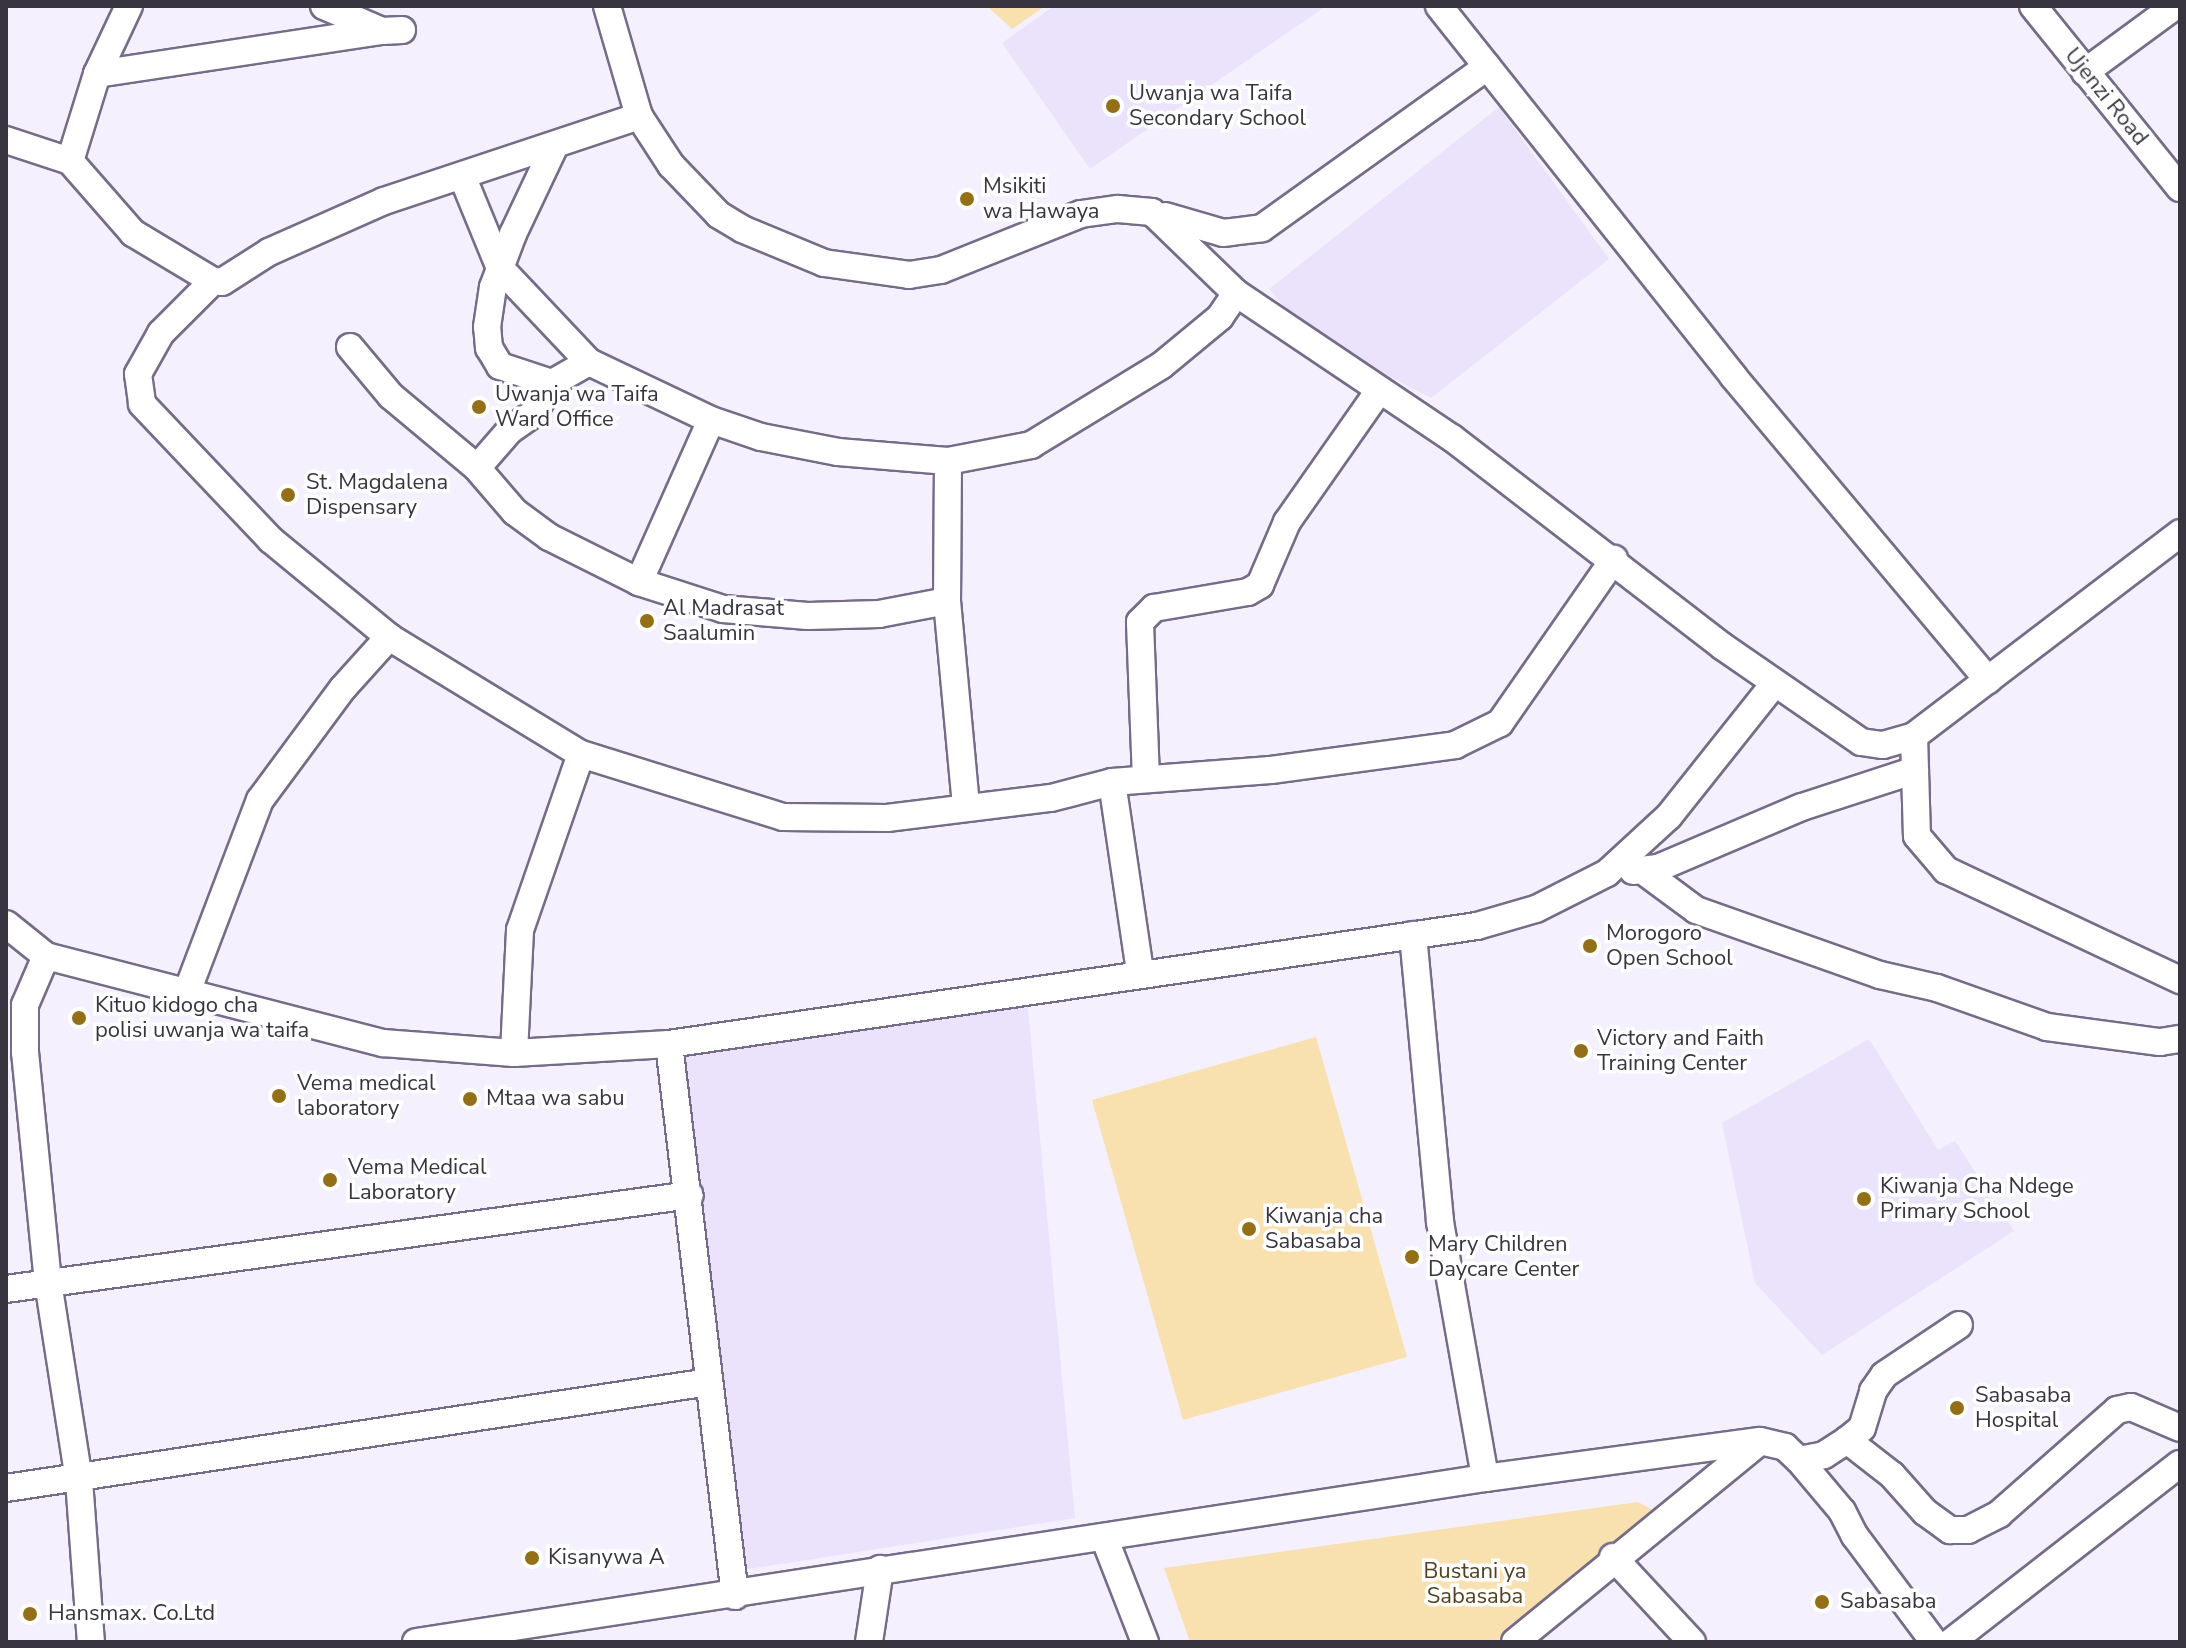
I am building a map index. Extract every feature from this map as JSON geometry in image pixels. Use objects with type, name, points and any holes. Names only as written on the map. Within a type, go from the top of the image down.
[{"type":"street","points":[[70,161],[97,74],[129,6]]},
{"type":"street","points":[[97,74],[392,30],[324,6]]},
{"type":"street","points":[[1439,6],[1654,270],[1733,376],[1988,680]]},
{"type":"street","name":"Ujenzi Road","points":[[2033,6],[2180,188]]},
{"type":"street","points":[[2085,72],[2175,6]]},
{"type":"street","points":[[609,7],[639,116],[671,165],[719,215],[766,241],[837,265],[928,274],[1081,214],[1118,209],[1152,212],[1223,233],[1262,228],[1487,67]]},
{"type":"street","points":[[6,140],[70,161],[133,233],[213,281],[222,282],[269,252],[384,201],[463,178],[639,116]]},
{"type":"street","points":[[552,383],[507,370],[491,356],[488,313],[500,268],[555,145]]},
{"type":"street","points":[[463,178],[500,268],[589,362],[711,420],[761,437],[838,452],[948,461],[1011,452],[1060,430],[1198,337],[1236,293]]},
{"type":"street","points":[[1152,212],[1236,293],[1378,392],[1452,438],[1774,684],[1861,742],[1883,745],[1914,736],[2180,533]]},
{"type":"street","points":[[213,281],[161,333],[138,374],[142,404],[271,540],[389,637],[581,754],[654,781],[796,819],[887,818],[1051,798],[1112,782],[1408,752],[1483,734],[1500,723],[1539,672],[1614,559]]},
{"type":"street","points":[[350,347],[391,396],[477,468],[515,512],[549,537],[639,582],[723,609],[760,614],[879,614],[947,601]]},
{"type":"street","points":[[477,468],[510,430],[533,414],[552,383],[589,362]]},
{"type":"street","points":[[1146,779],[1140,622],[1154,608],[1248,592],[1260,585],[1287,522],[1378,392]]},
{"type":"street","points":[[639,582],[711,420]]},
{"type":"street","points":[[948,461],[947,601],[966,806]]},
{"type":"street","points":[[187,992],[260,800],[343,688],[389,637]]},
{"type":"street","points":[[7,922],[46,956],[383,1043],[514,1053],[669,1044],[1504,920],[1561,899],[1607,873],[1669,816],[1774,684]]},
{"type":"street","points":[[1914,736],[1917,836],[1946,870],[2180,980]]},
{"type":"street","points":[[514,1053],[520,930],[581,754]]},
{"type":"street","points":[[1607,873],[1658,868],[1802,807],[1915,770]]},
{"type":"street","points":[[1112,782],[1140,972]]},
{"type":"street","points":[[1642,870],[1696,910],[1880,975],[1937,988],[2047,1027],[2097,1036],[2180,1039]]},
{"type":"street","points":[[1413,935],[1440,1222],[1485,1478]]},
{"type":"street","points":[[46,956],[25,1005],[16,1054],[79,1480],[91,1642]]},
{"type":"street","points":[[669,1044],[690,1195],[735,1596]]},
{"type":"street","points":[[6,1289],[690,1195]]},
{"type":"street","points":[[1799,1460],[1824,1455],[1862,1428],[1873,1391],[1884,1375],[1959,1325]]},
{"type":"street","points":[[6,1488],[79,1480],[709,1382]]},
{"type":"street","points":[[1847,1440],[1892,1475],[1925,1512],[1950,1530],[1968,1530],[1999,1514],[2117,1410],[2131,1407],[2180,1428]]},
{"type":"street","points":[[1515,1642],[1613,1557],[1760,1441]]},
{"type":"street","points":[[416,1642],[735,1596],[880,1569],[1485,1478],[1760,1441],[1785,1447],[1799,1460],[1842,1511],[1855,1536],[1934,1642]]},
{"type":"street","points":[[1951,1642],[2180,1464]]},
{"type":"street","points":[[1104,1537],[1145,1642]]},
{"type":"street","points":[[1613,1557],[1692,1642]]},
{"type":"street","points":[[869,1642],[880,1569]]},
{"type":"shaded area","name":"Uwanja wa Taifa Secondary School","points":[[1054,6],[1326,6],[1090,169],[1002,43]]},
{"type":"shaded area","points":[[1499,107],[1609,259],[1431,398],[1307,334],[1269,289]]},
{"type":"shaded area","points":[[1027,998],[1075,1518],[742,1570],[679,1051]]},
{"type":"shaded area","name":"Kiwanja Cha Ndege Primary School","points":[[1869,1039],[1938,1150],[1955,1141],[2014,1231],[1822,1355],[1755,1283],[1722,1123]]},
{"type":"green space","points":[[987,6],[1045,6],[1012,29]]},
{"type":"green space","name":"Kiwanja cha Sabasaba","points":[[1316,1037],[1407,1357],[1183,1420],[1092,1100]]},
{"type":"green space","name":"Bustani ya Sabasaba","points":[[1638,1502],[1655,1511],[1496,1642],[1190,1642],[1164,1568]]},
{"type":"place","name":"Uwanja wa Taifa Secondary School","points":[[1113,106]]},
{"type":"place","name":"Msikiti wa Hawaya","points":[[967,199]]},
{"type":"place","name":"Uwanja wa Taifa Ward Office","points":[[479,407]]},
{"type":"place","name":"St. Magdalena Dispensary","points":[[288,495]]},
{"type":"place","name":"Al Madrasat Saalumin","points":[[647,621]]},
{"type":"place","name":"Morogoro Open School","points":[[1590,946]]},
{"type":"place","name":"Kituo kidogo cha polisi uwanja wa taifa","points":[[79,1018]]},
{"type":"place","name":"Victory and Faith Training Center","points":[[1581,1051]]},
{"type":"place","name":"Vema medical laboratory","points":[[279,1096]]},
{"type":"place","name":"Mtaa wa sabu","points":[[470,1099]]},
{"type":"place","name":"Vema Medical Laboratory","points":[[330,1180]]},
{"type":"place","name":"Kiwanja Cha Ndege Primary School","points":[[1864,1199]]},
{"type":"place","name":"Kiwanja cha Sabasaba","points":[[1249,1229]]},
{"type":"place","name":"Mary Children Daycare Center","points":[[1412,1257]]},
{"type":"place","name":"Sabasaba Hospital","points":[[1957,1408]]},
{"type":"place","name":"Kisanywa A","points":[[532,1558]]},
{"type":"place","name":"Sabasaba","points":[[1822,1602]]},
{"type":"place","name":"Hansmax. Co.Ltd","points":[[30,1614]]}]
